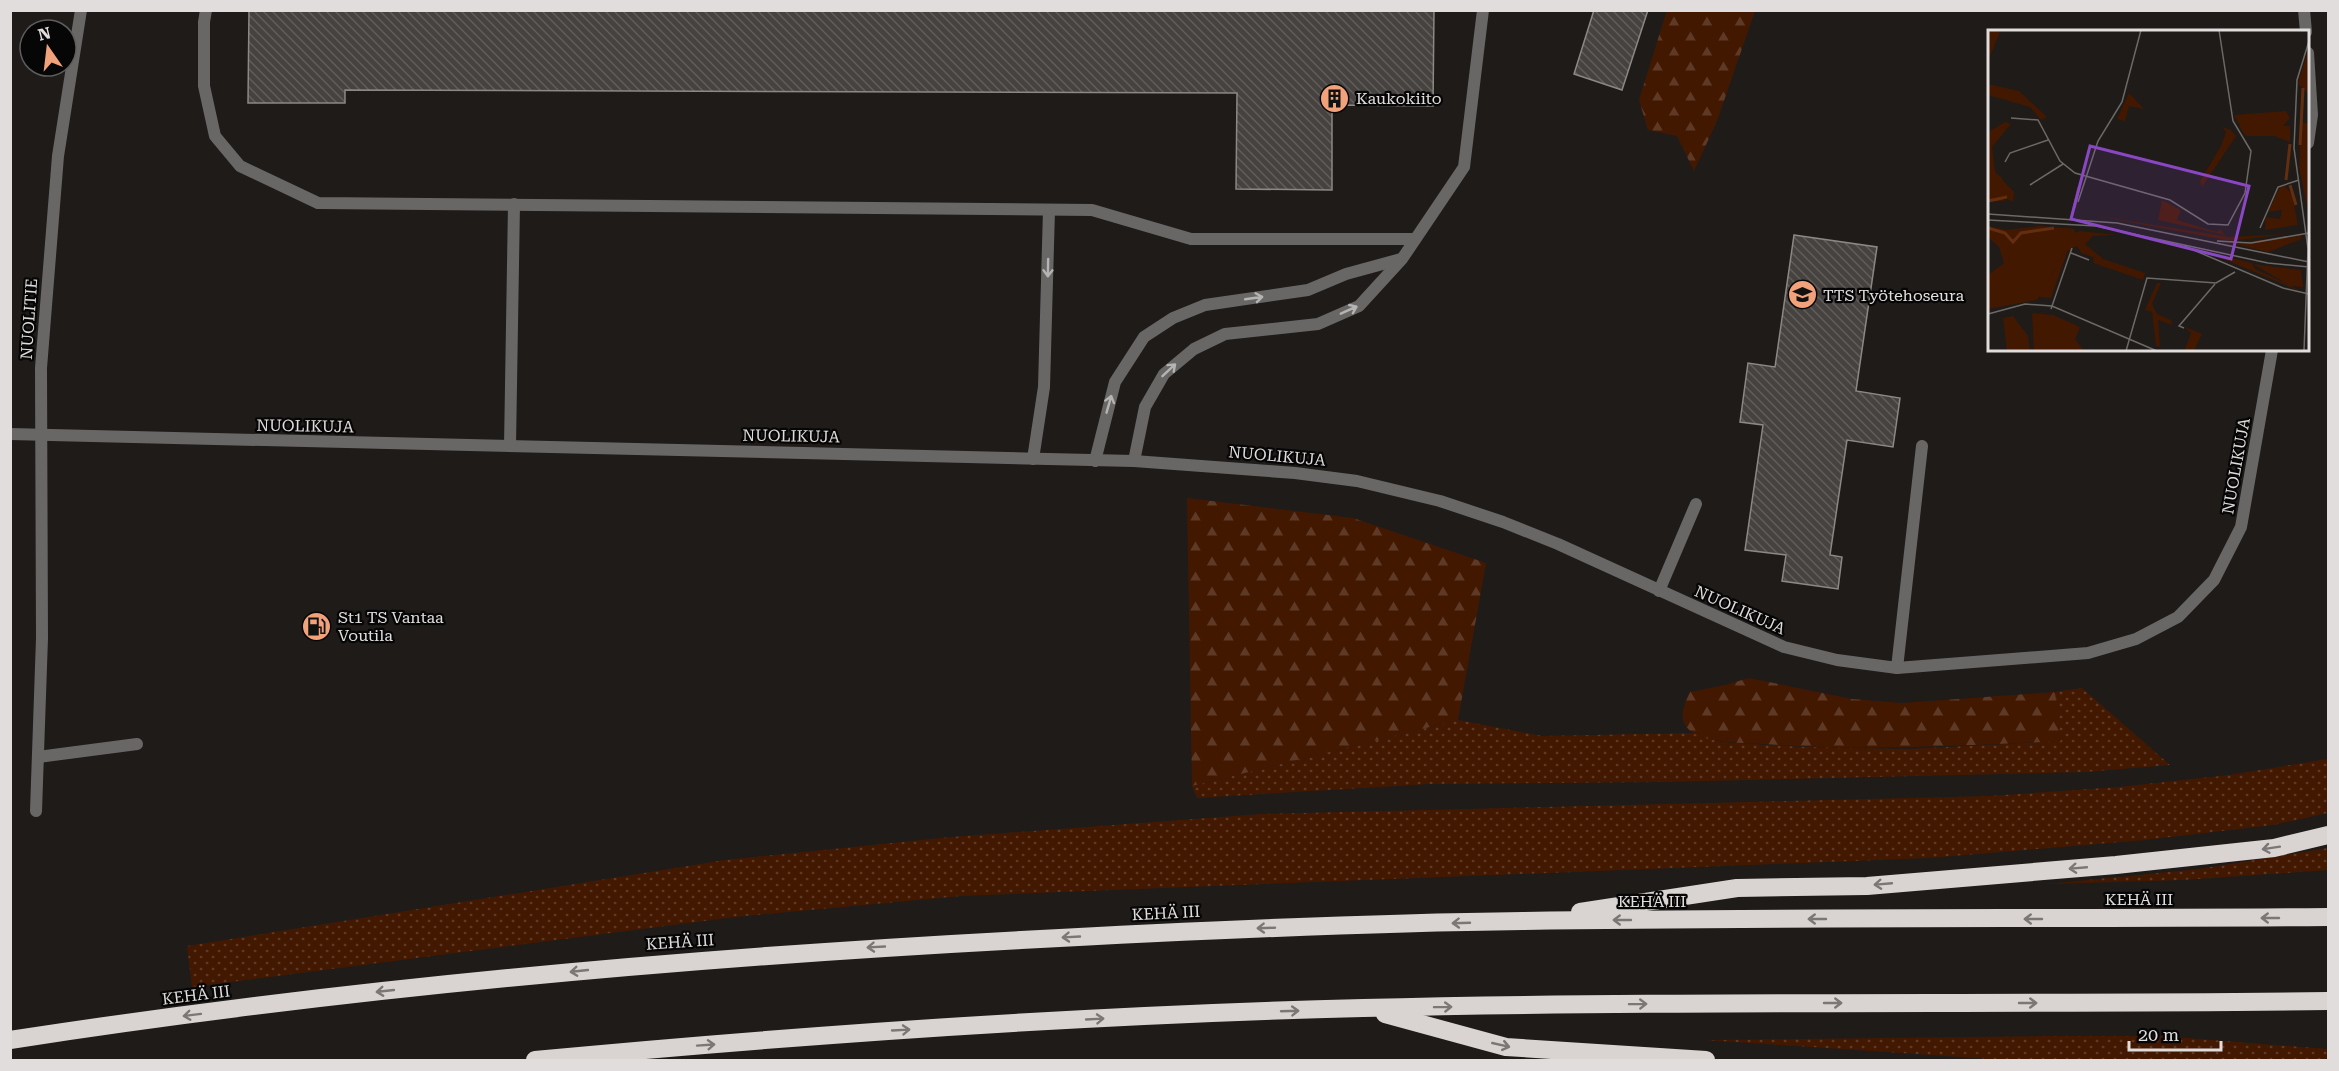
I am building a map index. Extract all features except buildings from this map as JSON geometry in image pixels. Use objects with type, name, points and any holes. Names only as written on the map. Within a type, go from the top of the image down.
[{"type":"highway","points":[[1519,921],[1737,888],[1867,886],[2116,865],[2274,848],[2328,835]]},
{"type":"highway","name":"KEHÄ III","points":[[10,1040],[347,995],[637,964],[852,949],[1203,930],[1519,921],[2328,917]]},
{"type":"highway","points":[[536,1060],[885,1031],[1098,1018],[1363,1008],[1753,1003],[2117,1004],[2328,1001]]},
{"type":"highway","points":[[1363,1008],[1506,1047],[1706,1060]]},
{"type":"street","name":"NUOLITIE","points":[[36,812],[42,616],[41,368],[58,156],[81,10]]},
{"type":"street","points":[[206,10],[204,86],[215,136],[240,166],[318,203],[1092,210],[1191,239],[1415,239]]},
{"type":"street","points":[[1134,461],[1145,407],[1164,374],[1194,349],[1225,334],[1318,324],[1359,306],[1402,259],[1464,167],[1483,10]]},
{"type":"street","points":[[2304,10],[2306,30]]},
{"type":"street","points":[[2309,78],[2312,115],[2309,131]]},
{"type":"street","points":[[510,447],[514,204]]},
{"type":"street","points":[[1033,459],[1044,387],[1049,210]]},
{"type":"street","points":[[1095,460],[1115,382],[1144,337],[1173,318],[1205,305],[1308,290],[1346,274],[1402,259]]},
{"type":"street","name":"NUOLIKUJA","points":[[10,434],[1134,461],[1295,473],[1357,481],[1440,501],[1503,522],[1558,544],[1784,647],[1837,660],[1897,668],[2088,653],[2136,639],[2178,616],[2214,580],[2241,527],[2272,351]]},
{"type":"street","points":[[1897,668],[1922,446]]},
{"type":"street","points":[[1659,591],[1696,504]]},
{"type":"street","points":[[38,757],[137,744]]},
{"type":"green space","points":[[1667,10],[1755,11],[1717,121],[1694,171],[1677,136],[1648,130],[1639,100]]},
{"type":"green space","points":[[1187,498],[1353,518],[1486,563],[1458,720],[1192,786]]},
{"type":"green space","points":[[1749,678],[1852,699],[1902,703],[2055,692],[2061,741],[1912,747],[1801,746],[1716,740],[1698,736],[1687,728],[1683,713],[1690,692]]},
{"type":"green space","points":[[2082,688],[2170,765],[2085,772],[1662,782],[1430,784],[1197,798],[1192,786],[1458,720],[1542,736],[1692,733],[1721,742],[1801,747],[1910,749],[2060,741],[2055,692]]},
{"type":"green space","points":[[2328,759],[2328,813],[2273,825],[2145,840],[1929,858],[961,896],[735,917],[192,987],[187,946],[725,860],[951,837],[1261,814],[1990,796],[2119,787],[2229,775]]},
{"type":"green space","points":[[2328,848],[2328,870],[2183,880],[2047,884],[2199,869]]},
{"type":"green space","points":[[2161,1036],[2328,1049],[2328,1060],[2005,1060],[1705,1040]]},
{"type":"place","name":"Kaukokiito","points":[[1335,98]]},
{"type":"place","name":"TTS Työtehoseura","points":[[1802,295]]},
{"type":"place","name":"St1 TS Vantaa Voutila","points":[[317,626]]}]
